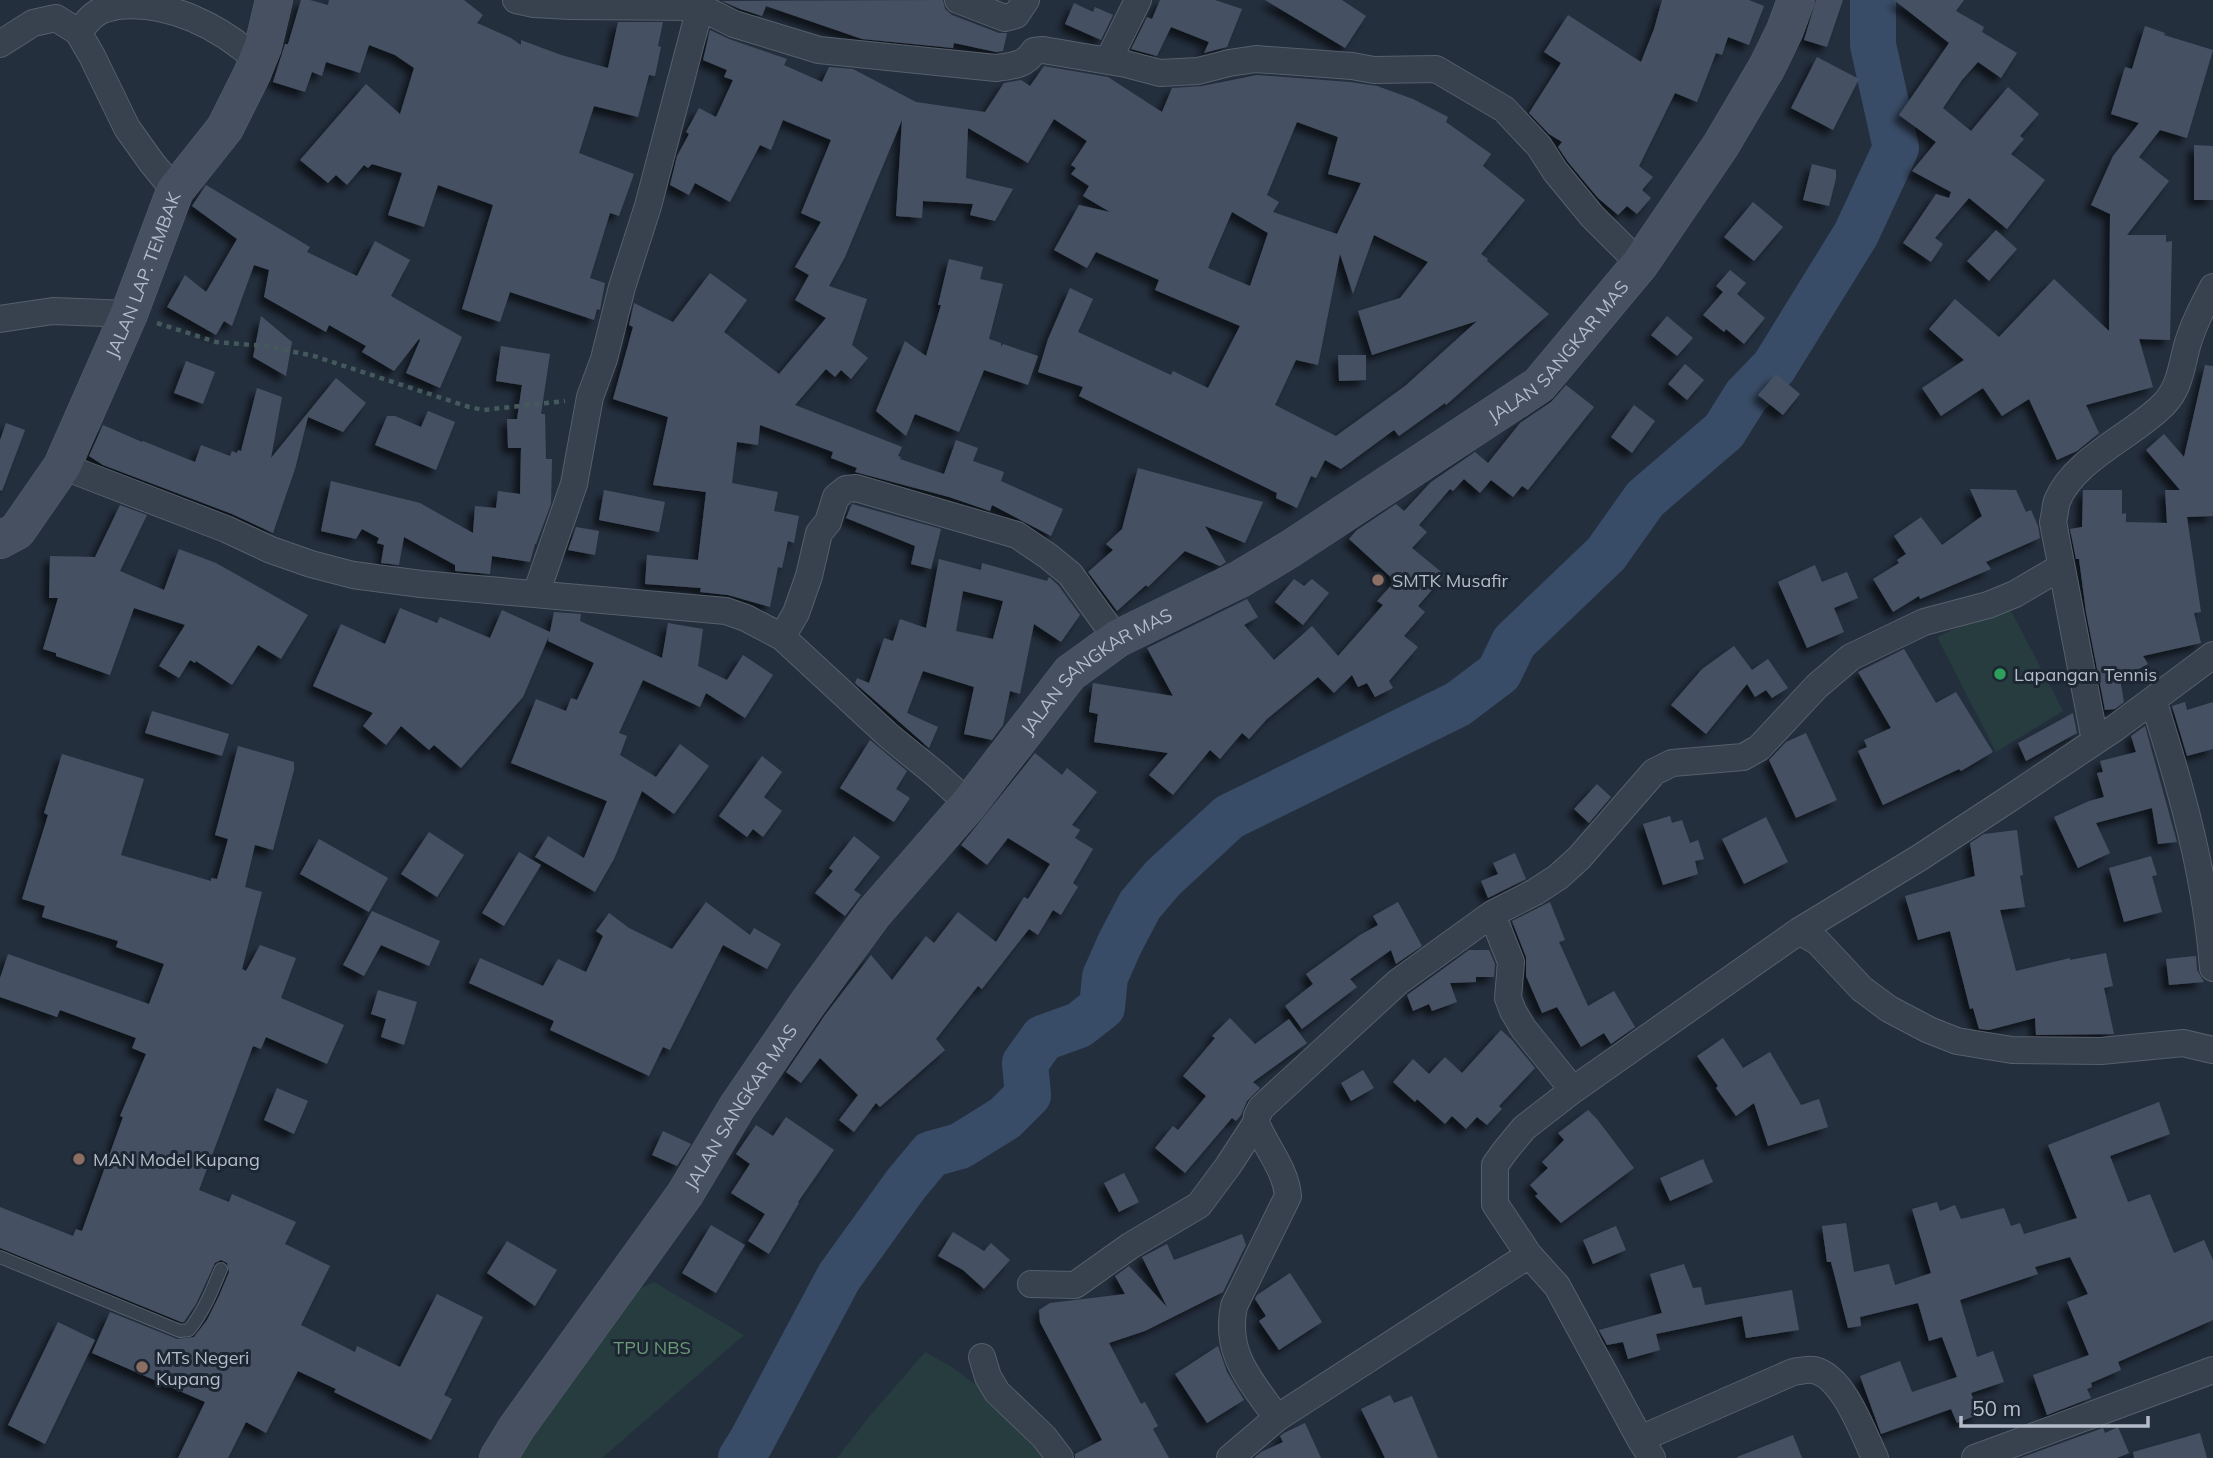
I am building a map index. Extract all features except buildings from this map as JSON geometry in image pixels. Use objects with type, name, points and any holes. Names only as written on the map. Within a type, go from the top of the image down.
[{"type":"street","name":"JALAN LAP. TEMBAK","points":[[0,540],[17,531],[62,466],[129,314],[175,191],[225,128],[257,60],[274,0]]},
{"type":"street","points":[[516,0],[570,6],[701,3],[734,24],[819,50],[996,68],[1028,60],[1034,51],[1060,51],[1160,74],[1198,71],[1256,59],[1374,70],[1436,69],[1504,109],[1539,146],[1555,171],[1592,216],[1640,264]]},
{"type":"street","points":[[958,0],[1005,18],[1016,15],[1026,0]]},
{"type":"street","points":[[1108,61],[1138,0]]},
{"type":"street","name":"JALAN SANGKAR MAS","points":[[498,1458],[517,1427],[685,1194],[737,1107],[808,1003],[873,914],[969,804],[1070,673],[1117,639],[1240,579],[1290,549],[1539,385],[1640,264],[1721,145],[1767,67],[1796,0]]},
{"type":"street","points":[[78,32],[98,12],[130,3],[158,3],[188,13],[216,29],[257,60]]},
{"type":"street","points":[[536,594],[574,484],[590,397],[604,359],[622,287],[648,206],[701,3]]},
{"type":"street","points":[[0,44],[33,23],[56,18],[78,32],[128,128],[175,191]]},
{"type":"street","points":[[2095,741],[2053,522],[2057,501],[2066,486],[2086,464],[2162,406],[2175,391],[2187,345],[2213,287]]},
{"type":"street","points":[[0,319],[52,311],[129,314]]},
{"type":"street","points":[[62,466],[226,529],[271,550],[353,575],[659,607],[726,611],[746,618],[782,637],[889,736],[969,804]]},
{"type":"street","points":[[782,637],[796,613],[809,576],[819,533],[828,522],[836,497],[846,489],[856,488],[1017,536],[1070,574],[1117,639]]},
{"type":"street","points":[[1031,1284],[1075,1285],[1129,1247],[1199,1205],[1256,1123],[1261,1108],[1398,982],[1492,914],[1558,877],[1579,858],[1654,772],[1672,763],[1743,757],[1759,747],[1817,686],[1851,657],[1924,622],[1988,605],[2015,594],[2061,567]]},
{"type":"street","points":[[1875,1458],[1836,1383],[1824,1373],[1811,1369],[1793,1372],[1646,1449],[1557,1286],[1529,1255],[1495,1204],[1496,1166],[1524,1128],[1573,1090],[1800,931],[1919,858],[2095,741],[2213,655]]},
{"type":"street","points":[[2153,700],[2173,760],[2196,856],[2207,914],[2213,968]]},
{"type":"street","points":[[1492,914],[1511,962],[1508,998],[1513,1011],[1523,1028],[1573,1090]]},
{"type":"street","points":[[1800,931],[1818,942],[1862,989],[1889,1009],[1957,1041],[2012,1051],[2101,1051],[2183,1043],[2213,1050]]},
{"type":"street","points":[[1256,1123],[1281,1172],[1288,1196],[1234,1306],[1230,1324],[1240,1365],[1277,1418]]},
{"type":"street","points":[[1230,1458],[1277,1418],[1529,1255]]},
{"type":"street","points":[[982,1357],[988,1377],[997,1392],[1044,1437],[1060,1458]]},
{"type":"street","points":[[1975,1458],[2213,1370]]},
{"type":"lane","points":[[0,1257],[180,1331],[189,1330],[197,1320],[206,1306],[221,1269]]},
{"type":"path","points":[[129,314],[216,342],[265,346],[314,356],[476,409],[514,408],[590,397]]},
{"type":"green space","name":"Lapangan Tennis","points":[[2008,605],[2063,711],[1996,752],[1937,637]]},
{"type":"green space","name":"TPU NBS","points":[[654,1282],[744,1335],[602,1458],[511,1458],[638,1289]]},
{"type":"green space","points":[[925,1352],[952,1367],[1019,1417],[1052,1458],[837,1458]]},
{"type":"waterway","points":[[741,1458],[839,1277],[906,1184],[931,1154],[960,1146],[1005,1118],[1028,1095],[1025,1063],[1043,1038],[1079,1025],[1102,1007],[1105,977],[1120,943],[1140,905],[1163,878],[1229,817],[1458,704],[1499,673],[1514,642],[1606,554],[1645,499],[1724,431],[1746,396],[1774,367],[1856,234],[1896,148],[1873,45],[1873,0]]},
{"type":"place","name":"SMTK Musafir","points":[[1378,580]]},
{"type":"place","name":"Lapangan Tennis","points":[[2000,674]]},
{"type":"place","name":"MAN Model Kupang","points":[[79,1159]]},
{"type":"place","name":"MTs Negeri Kupang","points":[[142,1367]]}]
